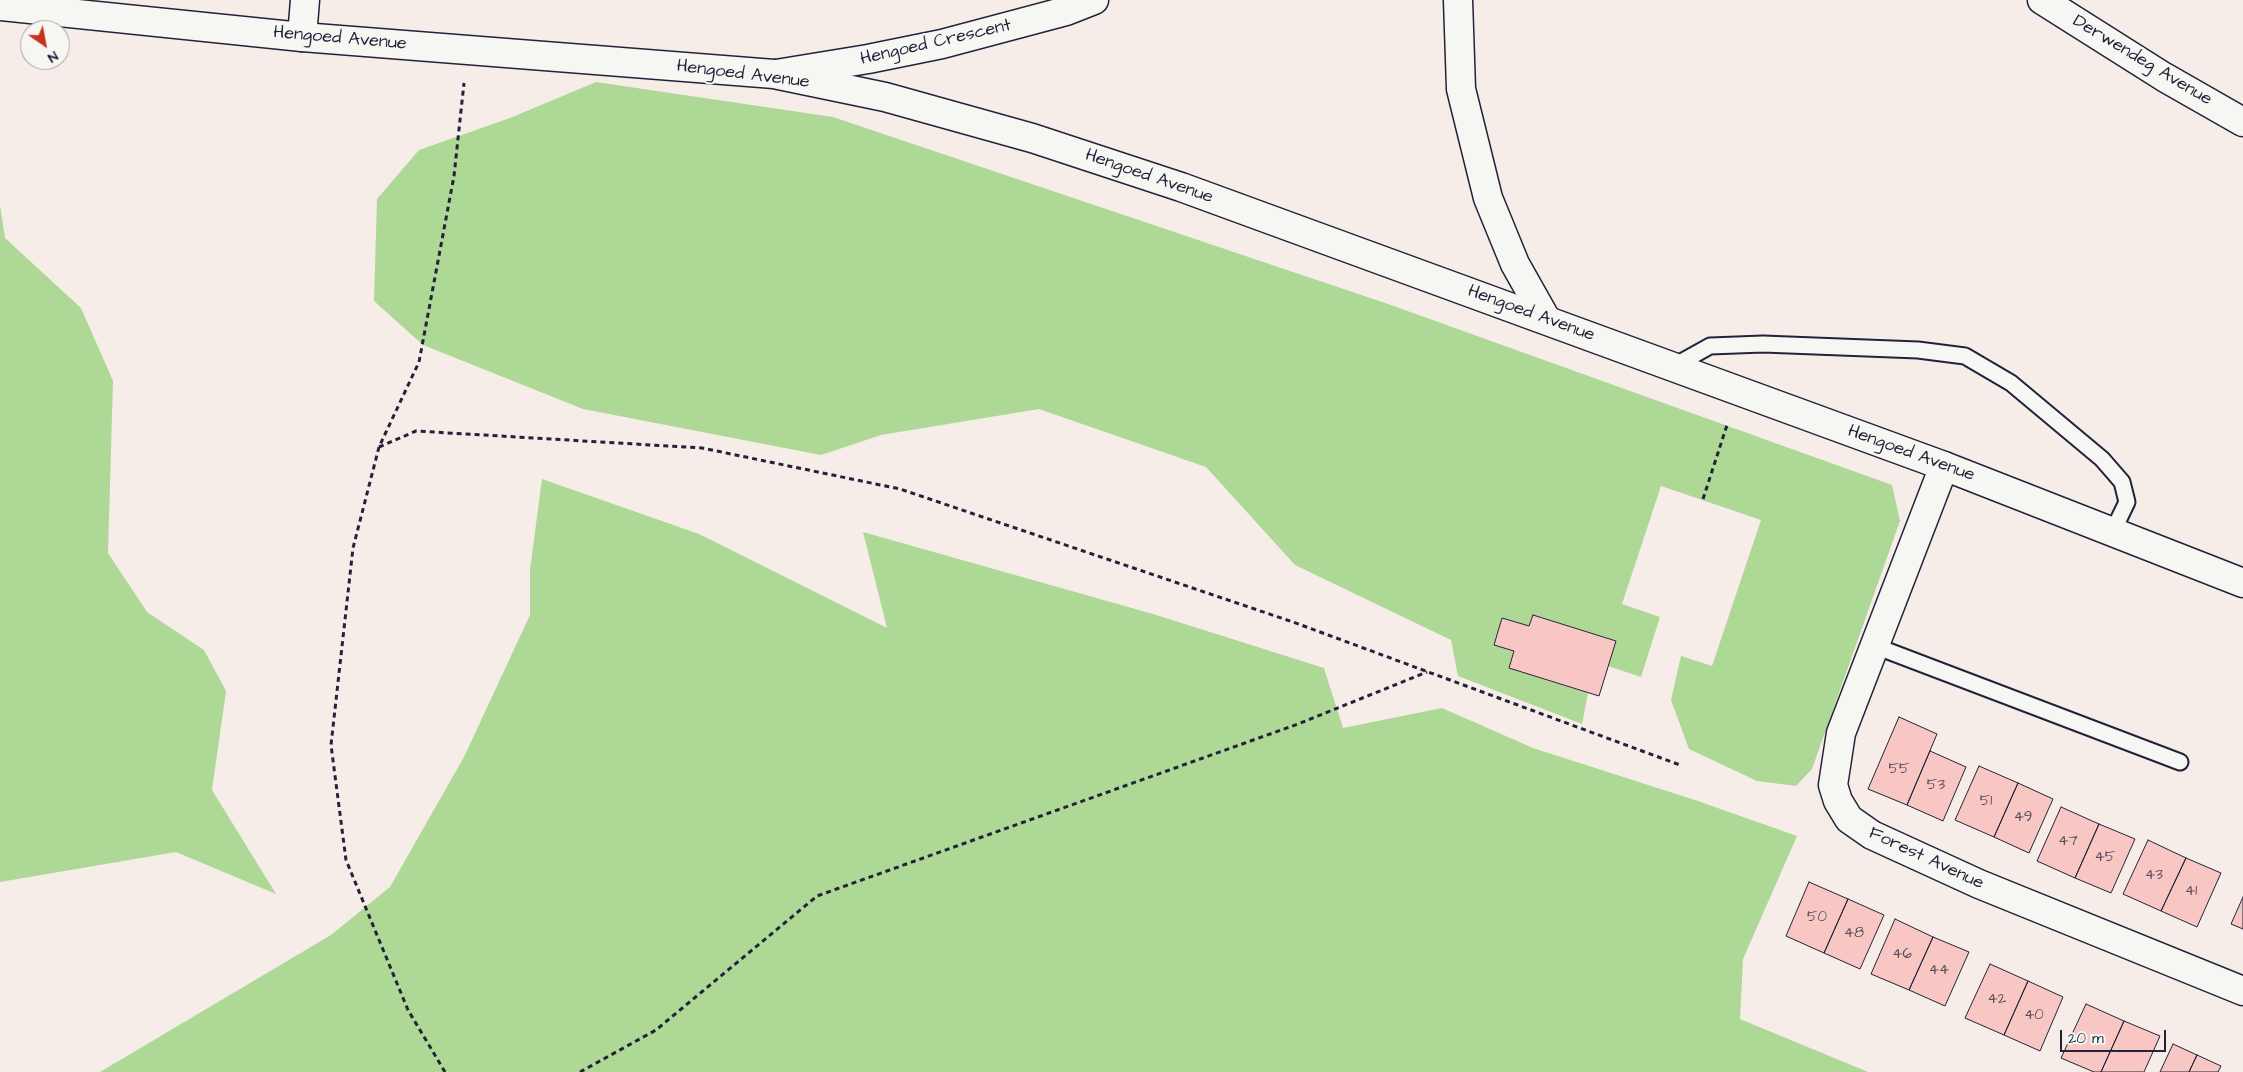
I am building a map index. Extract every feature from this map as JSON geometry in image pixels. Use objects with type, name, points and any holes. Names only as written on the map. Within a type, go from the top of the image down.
[{"type":"street","points":[[302,37],[305,0]]},
{"type":"street","name":"Hengoed Crescent","points":[[774,74],[868,59],[942,44],[1066,11],[1094,0]]},
{"type":"street","points":[[1458,0],[1461,89],[1488,198],[1515,264],[1546,319]]},
{"type":"street","name":"Derwendeg Avenue","points":[[2042,0],[2164,77],[2243,122]]},
{"type":"street","name":"Hengoed Avenue","points":[[0,6],[302,37],[774,74],[884,97],[1032,138],[1181,187],[1944,466],[2243,583]]},
{"type":"street","name":"Forest Avenue","points":[[1944,466],[1841,733],[1832,784],[1838,801],[1849,819],[1872,836],[1979,884],[2243,991]]},
{"type":"lane","points":[[1674,366],[1710,346],[1746,344],[1918,350],[1965,356],[2011,383],[2102,459],[2122,482],[2127,502],[2113,531]]},
{"type":"lane","points":[[1875,646],[2180,762]]},
{"type":"path","points":[[445,1072],[408,1010],[346,860],[331,745],[353,548],[378,447],[419,362],[454,176],[468,50]]},
{"type":"path","points":[[1703,499],[1739,390]]},
{"type":"path","points":[[378,447],[416,431],[702,448],[900,489],[1293,622],[1680,765]]},
{"type":"path","points":[[580,1072],[656,1030],[817,896],[1298,724],[1427,672]]},
{"type":"green space","points":[[596,82],[833,117],[1388,304],[1892,485],[1900,521],[1812,769],[1796,786],[1757,781],[1689,749],[1671,700],[1681,656],[1712,666],[1761,520],[1661,486],[1622,604],[1660,617],[1641,677],[1608,666],[1616,641],[1533,615],[1529,626],[1502,618],[1494,645],[1514,651],[1509,668],[1588,693],[1582,724],[1458,676],[1451,640],[1295,565],[1206,467],[1039,409],[881,435],[821,455],[583,409],[423,345],[374,301],[377,199],[419,150],[510,118]]},
{"type":"green space","points":[[0,205],[5,238],[81,308],[113,381],[108,553],[147,612],[204,650],[226,691],[212,790],[276,894],[176,852],[0,882]]},
{"type":"green space","points":[[542,479],[699,534],[887,628],[863,532],[1153,614],[1324,668],[1343,728],[1442,708],[1533,748],[1695,800],[1797,836],[1743,959],[1740,1019],[1868,1072],[100,1072],[331,935],[390,887],[464,757],[530,615],[530,570]]},
{"type":"building","points":[[1533,615],[1616,641],[1599,696],[1509,668],[1514,651],[1494,645],[1502,618],[1529,626]]},
{"type":"building","points":[[1899,717],[1937,734],[1907,805],[1868,789]]},
{"type":"building","points":[[1930,751],[1966,767],[1943,821],[1907,805]]},
{"type":"building","points":[[1979,766],[2018,783],[1994,837],[1955,820]]},
{"type":"building","points":[[2018,783],[2053,799],[2029,853],[1994,837]]},
{"type":"building","points":[[2061,807],[2099,824],[2075,878],[2037,861]]},
{"type":"building","points":[[2099,824],[2135,839],[2111,893],[2075,878]]},
{"type":"building","points":[[2148,840],[2186,858],[2161,911],[2123,894]]},
{"type":"building","points":[[2186,858],[2221,873],[2197,927],[2161,911]]},
{"type":"building","points":[[1809,882],[1848,899],[1824,953],[1786,936]]},
{"type":"building","points":[[2243,897],[2243,929],[2231,924]]},
{"type":"building","points":[[1848,899],[1884,915],[1860,969],[1824,953]]},
{"type":"building","points":[[1895,919],[1933,937],[1909,990],[1871,974]]},
{"type":"building","points":[[1933,937],[1969,952],[1945,1006],[1909,990]]},
{"type":"building","points":[[1990,964],[2028,981],[2004,1035],[1965,1018]]},
{"type":"building","points":[[2028,981],[2063,997],[2040,1051],[2004,1035]]},
{"type":"building","points":[[2086,1004],[2124,1021],[2101,1072],[2094,1072],[2061,1058]]},
{"type":"building","points":[[2124,1021],[2160,1036],[2144,1072],[2101,1072]]},
{"type":"building","points":[[2173,1044],[2197,1055],[2189,1072],[2160,1072]]},
{"type":"building","points":[[2197,1055],[2221,1066],[2218,1072],[2189,1072]]}]
